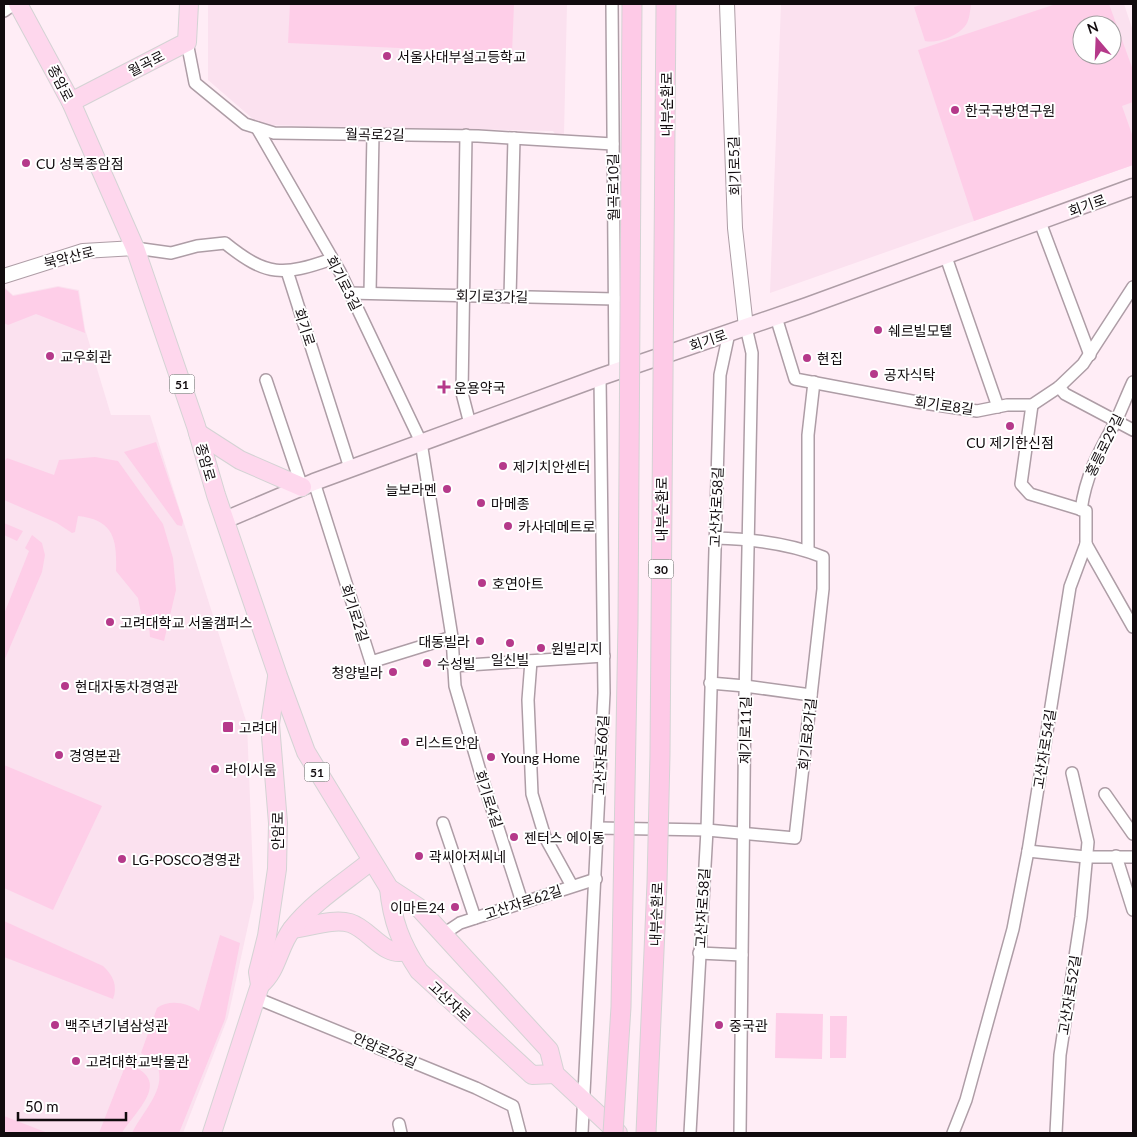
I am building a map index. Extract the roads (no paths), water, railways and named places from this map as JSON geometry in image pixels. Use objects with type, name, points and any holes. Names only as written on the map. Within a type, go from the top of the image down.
[{"type":"highway","name":"30","points":[[613,1133],[620,1007],[628,633],[632,4]]},
{"type":"highway","name":"내부순환로","points":[[646,1133],[657,883],[661,735],[666,4]]},
{"type":"main road","name":"종암로","points":[[18,4],[70,102],[135,248],[198,433],[224,520],[278,676]]},
{"type":"main road","points":[[187,42],[189,4]]},
{"type":"main road","name":"월곡로","points":[[70,102],[187,42]]},
{"type":"main road","name":"회기로","points":[[224,520],[350,468],[470,424],[946,257],[1133,188]]},
{"type":"main road","points":[[198,433],[240,460],[308,485]]},
{"type":"main road","name":"고산자로","points":[[278,676],[306,752],[389,888],[418,907],[549,1050],[555,1074],[532,1075],[431,984],[406,951],[394,922],[389,888]]},
{"type":"main road","name":"안암로","points":[[212,1133],[258,991],[258,972],[277,869],[278,823],[270,724],[278,676]]},
{"type":"main road","name":"안암로","points":[[258,991],[270,976],[292,929],[316,905],[371,861]]},
{"type":"main road","points":[[292,929],[347,922],[363,930],[391,952],[399,953],[406,951]]},
{"type":"main road","points":[[555,1074],[618,1133]]},
{"type":"street","points":[[4,11],[14,4]]},
{"type":"street","name":"월곡로10길","points":[[608,374],[614,299],[612,4]]},
{"type":"street","name":"회기로5길","points":[[727,4],[736,228],[746,327]]},
{"type":"street","name":"월곡로2길","points":[[187,42],[196,83],[245,124],[274,133],[466,136],[613,144]]},
{"type":"street","name":"회기로3길","points":[[257,128],[332,259],[421,442]]},
{"type":"street","points":[[370,293],[373,134]]},
{"type":"street","points":[[466,136],[462,397],[470,424]]},
{"type":"street","points":[[510,297],[514,138]]},
{"type":"street","points":[[1040,222],[1090,355]]},
{"type":"street","points":[[135,248],[171,253],[197,246],[225,243],[245,259],[271,271],[297,271],[332,259]]},
{"type":"street","name":"북악산로","points":[[4,276],[83,251],[135,248]]},
{"type":"street","points":[[946,257],[998,407]]},
{"type":"street","name":"회기로","points":[[286,271],[350,468]]},
{"type":"street","points":[[1081,510],[1030,494],[1021,484],[1032,405],[1059,387],[1083,364],[1133,288]]},
{"type":"street","name":"회기로3가길","points":[[349,293],[614,299]]},
{"type":"street","name":"회기로8길","points":[[776,317],[795,379],[917,402],[977,411],[998,407],[1032,405]]},
{"type":"street","name":"제기로11길","points":[[740,1133],[745,686],[752,353],[746,327]]},
{"type":"street","name":"고산자로58길","points":[[690,1133],[699,952],[701,830],[710,683],[720,375],[729,333]]},
{"type":"street","name":"고산자로60길","points":[[582,1133],[596,879],[601,828],[608,374]]},
{"type":"street","points":[[266,380],[308,485]]},
{"type":"street","points":[[714,538],[748,539],[808,551],[808,435],[814,382]]},
{"type":"street","name":"홍릉로29길","points":[[1081,510],[1084,486],[1094,459],[1117,420],[1133,382]]},
{"type":"street","points":[[1059,387],[1065,394],[1133,430]]},
{"type":"street","name":"회기로4길","points":[[421,442],[452,637],[456,686],[482,778],[522,902]]},
{"type":"street","name":"회기로2길","points":[[308,485],[371,662],[452,637]]},
{"type":"street","name":"고산자로54길","points":[[953,1133],[966,1100],[1013,929],[1028,851],[1070,587],[1086,544],[1086,511],[1081,510]]},
{"type":"street","points":[[1086,544],[1133,627]]},
{"type":"street","name":"회기로8가길","points":[[601,828],[701,830],[794,838],[822,589],[823,557],[808,551]]},
{"type":"street","points":[[453,666],[604,656]]},
{"type":"street","name":"고산자로62길","points":[[531,661],[532,677],[528,700],[532,794],[545,837],[572,886]]},
{"type":"street","points":[[710,683],[811,695]]},
{"type":"street","name":"고산자로52길","points":[[1056,1133],[1060,1055],[1082,917],[1088,842],[1072,773]]},
{"type":"street","points":[[1105,794],[1133,834]]},
{"type":"street","name":"고산자로62길","points":[[443,823],[475,918]]},
{"type":"street","points":[[1028,851],[1086,857],[1133,857]]},
{"type":"street","points":[[1116,856],[1133,910]]},
{"type":"street","name":"고산자로62길","points":[[442,935],[460,923],[596,879]]},
{"type":"street","points":[[699,952],[742,955]]},
{"type":"street","name":"안암로26길","points":[[258,991],[513,1106],[520,1133]]},
{"type":"place","name":"서울사대부설고등학교","points":[[387,56]]},
{"type":"place","name":"한국국방연구원","points":[[955,110]]},
{"type":"place","name":"CU 성북종암점","points":[[26,163]]},
{"type":"place","name":"쉐르빌모텔","points":[[878,330]]},
{"type":"place","name":"교우회관","points":[[50,356]]},
{"type":"place","name":"현집","points":[[807,358]]},
{"type":"place","name":"공자식탁","points":[[874,374]]},
{"type":"place","name":"운용약국","points":[[444,387]]},
{"type":"place","name":"CU 제기한신점","points":[[1010,426]]},
{"type":"place","name":"제기치안센터","points":[[503,466]]},
{"type":"place","name":"늘보라멘","points":[[447,489]]},
{"type":"place","name":"마메종","points":[[481,503]]},
{"type":"place","name":"카사데메트로","points":[[508,526]]},
{"type":"place","name":"호연아트","points":[[482,583]]},
{"type":"place","name":"고려대학교 서울캠퍼스","points":[[110,622]]},
{"type":"place","name":"대동빌라","points":[[480,641]]},
{"type":"place","name":"일신빌","points":[[510,643]]},
{"type":"place","name":"원빌리지","points":[[541,648]]},
{"type":"place","name":"수성빌","points":[[427,663]]},
{"type":"place","name":"청양빌라","points":[[393,672]]},
{"type":"place","name":"현대자동차경영관","points":[[65,686]]},
{"type":"place","name":"고려대","points":[[228,727]]},
{"type":"place","name":"리스트안암","points":[[405,742]]},
{"type":"place","name":"경영본관","points":[[59,755]]},
{"type":"place","name":"Young Home","points":[[491,757]]},
{"type":"place","name":"라이시움","points":[[215,769]]},
{"type":"place","name":"젠터스 에이동","points":[[514,837]]},
{"type":"place","name":"곽씨아저씨네","points":[[419,856]]},
{"type":"place","name":"LG-POSCO경영관","points":[[122,859]]},
{"type":"place","name":"이마트24","points":[[455,907]]},
{"type":"place","name":"백주년기념삼성관","points":[[55,1025]]},
{"type":"place","name":"중국관","points":[[719,1025]]},
{"type":"place","name":"고려대학교박물관","points":[[76,1061]]}]
